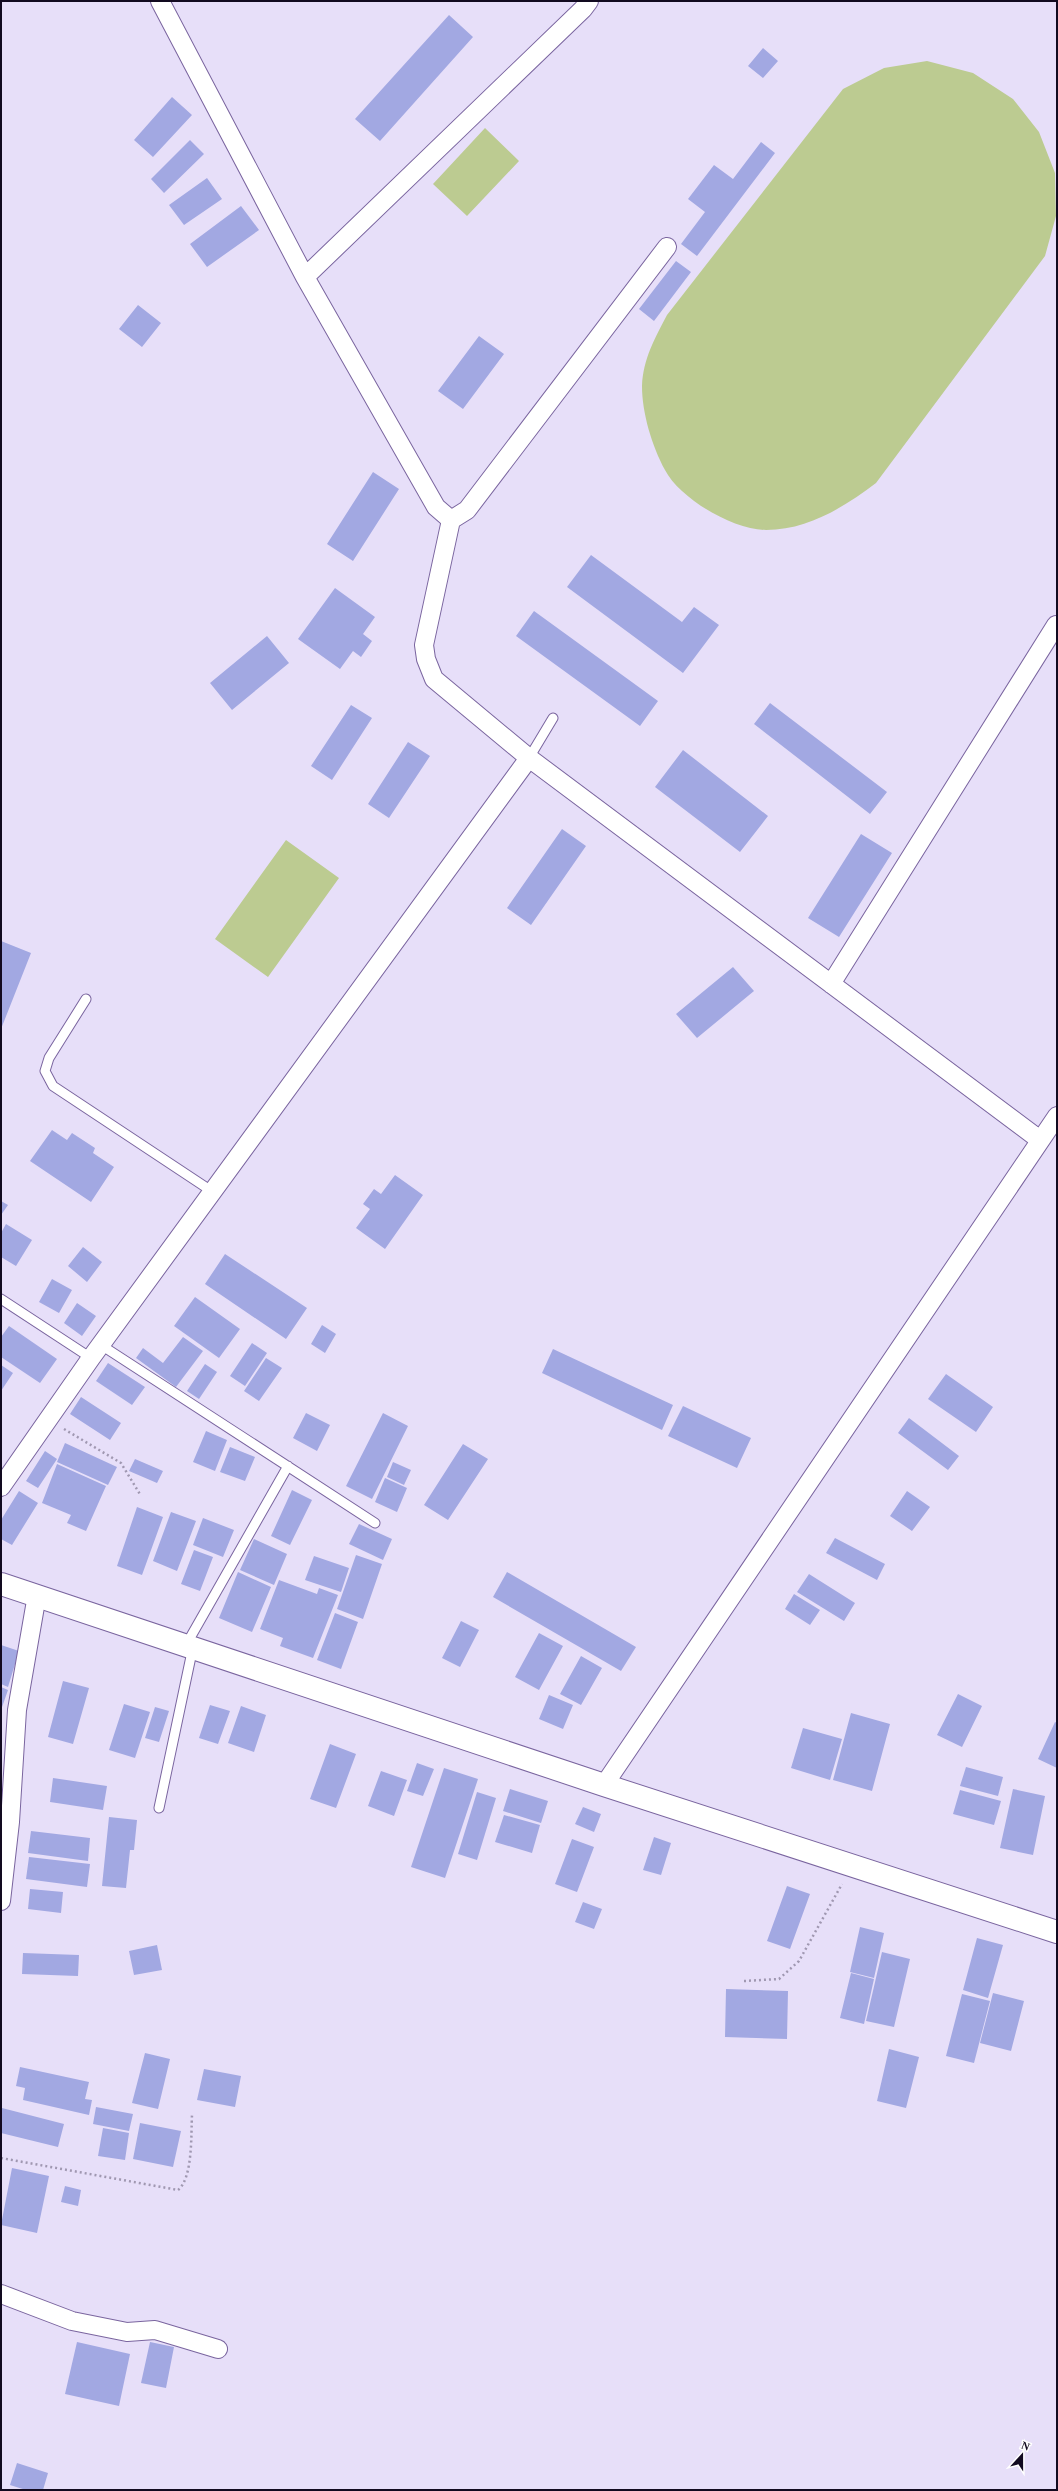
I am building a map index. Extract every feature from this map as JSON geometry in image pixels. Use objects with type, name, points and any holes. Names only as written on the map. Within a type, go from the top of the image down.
[{"type":"highway","points":[[1,1584],[604,1785],[1057,1932]]},
{"type":"street","points":[[160,1],[305,276],[436,507],[451,520]]},
{"type":"street","points":[[305,276],[583,9],[589,1]]},
{"type":"street","points":[[667,247],[467,510],[451,520],[424,645],[426,660],[434,678],[529,758],[1040,1140]]},
{"type":"street","points":[[831,984],[1056,625]]},
{"type":"street","points":[[1,1487],[96,1352],[529,758]]},
{"type":"street","points":[[604,1785],[1057,1116]]},
{"type":"street","points":[[1,1901],[10,1822],[17,1710],[37,1595]]},
{"type":"street","points":[[1,2294],[72,2321],[127,2332],[155,2330],[218,2349]]},
{"type":"lane","points":[[529,758],[552,718]]},
{"type":"lane","points":[[86,999],[49,1058],[45,1071],[53,1086],[213,1192]]},
{"type":"lane","points":[[1,1299],[96,1352],[288,1466],[375,1523]]},
{"type":"lane","points":[[159,1808],[189,1646],[288,1466]]},
{"type":"path","points":[[48,1419],[121,1463],[141,1496]]},
{"type":"path","points":[[744,1981],[779,1979],[799,1961],[852,1866]]},
{"type":"path","points":[[1,2158],[178,2190],[182,2187],[187,2175],[192,2115]]},
{"type":"green space","points":[[927,61],[973,73],[1013,99],[1039,132],[1055,173],[1056,216],[1045,256],[876,483],[825,516],[796,526],[781,529],[753,529],[724,519],[695,502],[672,481],[656,451],[646,418],[642,396],[643,376],[647,358],[654,340],[667,315],[843,89],[884,68]]},
{"type":"green space","points":[[485,128],[519,161],[467,216],[433,184]]},
{"type":"green space","points":[[286,840],[339,878],[268,977],[215,939]]},
{"type":"building","points":[[449,15],[473,37],[380,141],[355,119]]},
{"type":"building","points":[[763,48],[778,61],[763,78],[748,66]]},
{"type":"building","points":[[172,97],[192,115],[153,157],[134,140]]},
{"type":"building","points":[[190,140],[204,154],[164,193],[151,179]]},
{"type":"building","points":[[761,142],[775,153],[697,256],[681,244],[705,212],[688,199],[714,165],[733,179]]},
{"type":"building","points":[[207,178],[222,199],[184,225],[169,205]]},
{"type":"building","points":[[241,206],[259,230],[207,267],[190,244]]},
{"type":"building","points":[[676,261],[691,272],[654,321],[639,309]]},
{"type":"building","points":[[138,305],[161,323],[142,347],[119,329]]},
{"type":"building","points":[[479,336],[504,354],[463,409],[438,391]]},
{"type":"building","points":[[373,472],[399,489],[353,561],[327,544]]},
{"type":"building","points":[[591,555],[682,622],[694,607],[719,625],[683,673],[567,587]]},
{"type":"building","points":[[335,588],[375,617],[363,634],[372,641],[361,657],[353,651],[340,669],[298,639]]},
{"type":"building","points":[[534,611],[658,701],[640,726],[516,636]]},
{"type":"building","points":[[267,636],[289,663],[232,710],[210,683]]},
{"type":"building","points":[[770,703],[887,792],[870,814],[754,724]]},
{"type":"building","points":[[351,705],[372,718],[332,780],[311,766]]},
{"type":"building","points":[[408,742],[430,756],[389,818],[368,804]]},
{"type":"building","points":[[683,750],[768,816],[740,852],[655,787]]},
{"type":"building","points":[[562,829],[586,846],[531,925],[507,908]]},
{"type":"building","points":[[861,834],[892,853],[839,937],[808,918]]},
{"type":"building","points":[[1,941],[31,953],[1,1029]]},
{"type":"building","points":[[733,967],[754,991],[697,1038],[676,1014]]},
{"type":"building","points":[[52,1130],[67,1140],[72,1133],[95,1148],[93,1153],[114,1167],[91,1202],[30,1161]]},
{"type":"building","points":[[395,1175],[423,1195],[385,1249],[356,1228],[370,1209],[363,1204],[374,1189],[381,1194]]},
{"type":"building","points":[[1,1201],[8,1205],[1,1215]]},
{"type":"building","points":[[6,1224],[32,1240],[16,1266],[1,1257],[1,1233]]},
{"type":"building","points":[[83,1247],[102,1262],[87,1282],[68,1266]]},
{"type":"building","points":[[225,1254],[307,1308],[286,1339],[205,1284]]},
{"type":"building","points":[[52,1279],[72,1290],[59,1313],[39,1302]]},
{"type":"building","points":[[195,1297],[240,1329],[219,1358],[174,1326]]},
{"type":"building","points":[[77,1303],[96,1316],[82,1336],[64,1323]]},
{"type":"building","points":[[322,1325],[336,1334],[325,1353],[311,1344]]},
{"type":"building","points":[[9,1326],[57,1359],[40,1383],[1,1357],[1,1337]]},
{"type":"building","points":[[183,1337],[203,1351],[176,1387],[136,1358],[143,1348],[163,1363]]},
{"type":"building","points":[[252,1343],[267,1353],[245,1386],[230,1376]]},
{"type":"building","points":[[553,1349],[673,1405],[662,1430],[542,1373]]},
{"type":"building","points":[[266,1358],[282,1368],[259,1401],[244,1391]]},
{"type":"building","points":[[108,1363],[145,1387],[132,1405],[96,1381]]},
{"type":"building","points":[[205,1364],[217,1372],[199,1399],[187,1391]]},
{"type":"building","points":[[1,1365],[13,1373],[1,1391]]},
{"type":"building","points":[[946,1374],[993,1407],[976,1432],[928,1399]]},
{"type":"building","points":[[81,1397],[121,1423],[110,1440],[70,1414]]},
{"type":"building","points":[[683,1406],[751,1438],[737,1468],[668,1436]]},
{"type":"building","points":[[306,1413],[330,1425],[317,1451],[293,1438]]},
{"type":"building","points":[[383,1413],[408,1426],[372,1499],[346,1486]]},
{"type":"building","points":[[909,1418],[959,1456],[948,1470],[898,1433]]},
{"type":"building","points":[[206,1431],[227,1440],[215,1471],[193,1462]]},
{"type":"building","points":[[65,1443],[117,1467],[108,1485],[57,1462]]},
{"type":"building","points":[[463,1444],[488,1459],[448,1520],[424,1505]]},
{"type":"building","points":[[230,1447],[255,1457],[245,1481],[220,1472]]},
{"type":"building","points":[[45,1451],[57,1459],[38,1488],[26,1481]]},
{"type":"building","points":[[135,1459],[163,1471],[157,1483],[129,1471]]},
{"type":"building","points":[[393,1462],[411,1470],[404,1485],[387,1477]]},
{"type":"building","points":[[57,1464],[106,1486],[86,1531],[67,1523],[71,1515],[42,1503]]},
{"type":"building","points":[[385,1478],[407,1488],[397,1512],[375,1502]]},
{"type":"building","points":[[292,1490],[312,1500],[290,1545],[271,1536]]},
{"type":"building","points":[[19,1491],[38,1503],[12,1545],[1,1539],[1,1520]]},
{"type":"building","points":[[907,1491],[930,1507],[912,1531],[890,1516]]},
{"type":"building","points":[[137,1507],[163,1517],[142,1575],[117,1566]]},
{"type":"building","points":[[171,1512],[196,1521],[177,1571],[153,1561]]},
{"type":"building","points":[[203,1518],[234,1530],[223,1557],[193,1545]]},
{"type":"building","points":[[359,1524],[392,1539],[383,1560],[349,1544]]},
{"type":"building","points":[[835,1538],[885,1564],[877,1580],[826,1553]]},
{"type":"building","points":[[254,1539],[287,1554],[274,1585],[240,1570]]},
{"type":"building","points":[[194,1550],[213,1557],[200,1591],[181,1584]]},
{"type":"building","points":[[356,1555],[382,1564],[363,1619],[337,1609]]},
{"type":"building","points":[[314,1556],[349,1568],[341,1592],[305,1580]]},
{"type":"building","points":[[238,1572],[271,1587],[252,1632],[219,1618]]},
{"type":"building","points":[[507,1572],[636,1647],[621,1671],[493,1597]]},
{"type":"building","points":[[809,1574],[855,1603],[844,1621],[797,1592]]},
{"type":"building","points":[[279,1580],[317,1594],[319,1588],[338,1595],[313,1658],[280,1646],[283,1638],[260,1629]]},
{"type":"building","points":[[794,1594],[820,1610],[810,1625],[785,1609]]},
{"type":"building","points":[[335,1613],[358,1622],[341,1669],[317,1660]]},
{"type":"building","points":[[461,1621],[479,1630],[460,1667],[442,1658]]},
{"type":"building","points":[[539,1633],[563,1646],[539,1690],[515,1677]]},
{"type":"building","points":[[1,1645],[19,1651],[8,1687],[1,1684]]},
{"type":"building","points":[[581,1656],[602,1668],[581,1705],[560,1694]]},
{"type":"building","points":[[63,1681],[89,1688],[73,1744],[48,1737]]},
{"type":"building","points":[[1,1687],[8,1690],[1,1710]]},
{"type":"building","points":[[958,1694],[982,1706],[962,1747],[937,1735]]},
{"type":"building","points":[[549,1695],[573,1705],[563,1729],[539,1719]]},
{"type":"building","points":[[124,1704],[150,1712],[135,1758],[109,1750]]},
{"type":"building","points":[[210,1705],[230,1711],[218,1744],[199,1738]]},
{"type":"building","points":[[241,1706],[266,1715],[254,1752],[228,1743]]},
{"type":"building","points":[[155,1707],[169,1711],[159,1742],[145,1738]]},
{"type":"building","points":[[851,1713],[890,1724],[872,1791],[833,1780]]},
{"type":"building","points":[[1055,1722],[1057,1723],[1057,1768],[1038,1759]]},
{"type":"building","points":[[803,1728],[842,1739],[830,1780],[791,1768]]},
{"type":"building","points":[[330,1744],[356,1754],[336,1808],[310,1799]]},
{"type":"building","points":[[417,1763],[434,1769],[423,1796],[407,1791]]},
{"type":"building","points":[[966,1767],[1003,1777],[998,1796],[960,1786]]},
{"type":"building","points":[[444,1768],[478,1779],[445,1878],[411,1867]]},
{"type":"building","points":[[381,1771],[407,1780],[394,1816],[368,1806]]},
{"type":"building","points":[[53,1778],[107,1786],[103,1810],[50,1802]]},
{"type":"building","points":[[510,1789],[548,1801],[541,1823],[503,1811]]},
{"type":"building","points":[[1013,1789],[1045,1796],[1033,1855],[1000,1848]]},
{"type":"building","points":[[960,1790],[1001,1801],[994,1825],[953,1814]]},
{"type":"building","points":[[477,1792],[496,1798],[477,1860],[458,1854]]},
{"type":"building","points":[[583,1807],[601,1814],[594,1832],[575,1824]]},
{"type":"building","points":[[504,1815],[540,1825],[532,1853],[495,1842]]},
{"type":"building","points":[[109,1817],[137,1820],[134,1850],[130,1850],[126,1888],[102,1886]]},
{"type":"building","points":[[31,1831],[90,1838],[88,1861],[28,1853]]},
{"type":"building","points":[[654,1837],[671,1843],[661,1875],[643,1870]]},
{"type":"building","points":[[572,1839],[594,1847],[577,1892],[555,1884]]},
{"type":"building","points":[[29,1857],[90,1864],[87,1887],[26,1879]]},
{"type":"building","points":[[787,1886],[810,1894],[790,1949],[767,1941]]},
{"type":"building","points":[[30,1889],[63,1892],[61,1913],[28,1909]]},
{"type":"building","points":[[583,1902],[602,1909],[594,1929],[575,1922]]},
{"type":"building","points":[[860,1927],[884,1933],[874,1978],[850,1972]]},
{"type":"building","points":[[977,1938],[1003,1945],[988,1998],[963,1990]]},
{"type":"building","points":[[157,1945],[162,1970],[134,1975],[129,1951]]},
{"type":"building","points":[[882,1952],[910,1959],[894,2027],[866,2021]]},
{"type":"building","points":[[23,1953],[79,1955],[78,1976],[22,1974]]},
{"type":"building","points":[[851,1973],[874,1979],[864,2024],[840,2018]]},
{"type":"building","points":[[726,1989],[788,1991],[787,2039],[725,2037]]},
{"type":"building","points":[[993,1993],[1024,2001],[1011,2051],[980,2043]]},
{"type":"building","points":[[962,1994],[990,2001],[974,2063],[946,2056]]},
{"type":"building","points":[[889,2049],[919,2057],[906,2108],[877,2101]]},
{"type":"building","points":[[145,2053],[170,2059],[158,2109],[132,2103]]},
{"type":"building","points":[[20,2067],[89,2082],[85,2099],[92,2100],[89,2115],[23,2100],[25,2088],[16,2086]]},
{"type":"building","points":[[204,2069],[241,2076],[235,2107],[197,2100]]},
{"type":"building","points":[[96,2107],[133,2114],[129,2131],[93,2124]]},
{"type":"building","points":[[2,2108],[64,2124],[58,2147],[1,2133]]},
{"type":"building","points":[[140,2123],[181,2131],[173,2167],[133,2159]]},
{"type":"building","points":[[103,2128],[129,2133],[125,2160],[98,2156]]},
{"type":"building","points":[[12,2168],[49,2176],[37,2233],[1,2225]]},
{"type":"building","points":[[65,2186],[81,2190],[78,2206],[61,2202]]},
{"type":"building","points":[[77,2342],[130,2354],[119,2406],[65,2394]]},
{"type":"building","points":[[150,2342],[174,2347],[166,2388],[141,2383]]},
{"type":"building","points":[[17,2463],[48,2473],[43,2490],[26,2490],[10,2485]]}]
